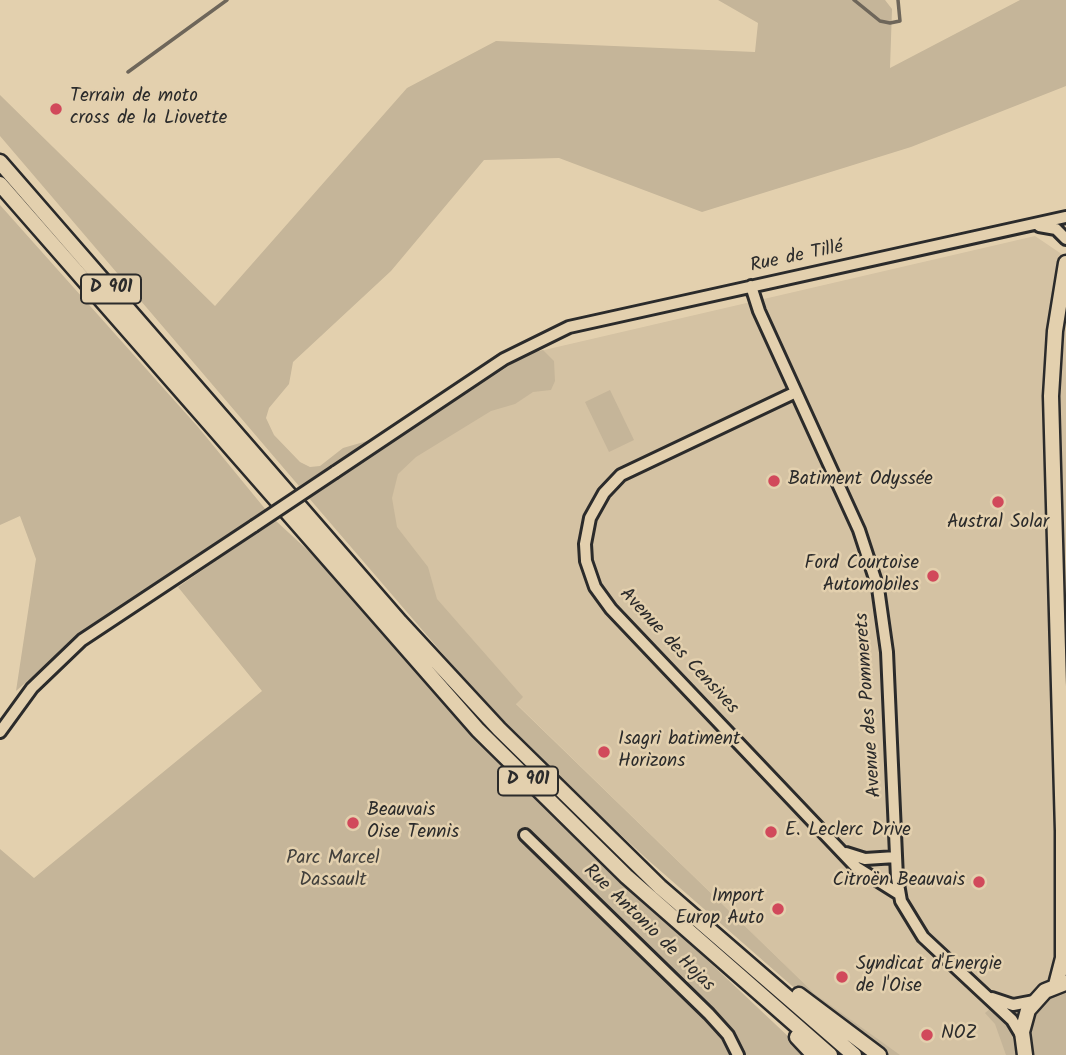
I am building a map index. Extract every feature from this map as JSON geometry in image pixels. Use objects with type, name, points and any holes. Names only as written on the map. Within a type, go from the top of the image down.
[{"type":"main road","name":"D 901","points":[[0,162],[426,652],[541,773],[660,887],[854,1055]]},
{"type":"main road","name":"D 901","points":[[0,184],[478,730],[609,860],[830,1055]]},
{"type":"main road","points":[[1025,1055],[1021,1035],[1025,1016],[1034,1001],[1061,984],[1063,958],[1063,831],[1051,396],[1055,331],[1066,263]]},
{"type":"main road","points":[[1066,300],[1059,358],[1058,417],[1066,715]]},
{"type":"main road","points":[[660,887],[706,918],[810,1004],[879,1055]]},
{"type":"main road","points":[[746,983],[814,1055]]},
{"type":"street","name":"Rue de Tillé","points":[[0,732],[32,688],[51,668],[102,626],[504,359],[569,327],[1066,217]]},
{"type":"street","points":[[1033,226],[1051,227],[1066,239]]},
{"type":"street","name":"Avenue des Pommerets","points":[[751,286],[759,311],[863,538],[880,599],[887,652],[899,894],[918,931],[1012,1020],[1021,1035]]},
{"type":"street","name":"Avenue des Censives","points":[[796,392],[621,475],[609,485],[594,508],[586,535],[591,579],[611,609],[840,850],[866,876],[899,894]]},
{"type":"street","name":"Rue Antonio de Hojas","points":[[525,835],[709,1014],[728,1035],[738,1055]]},
{"type":"street","points":[[840,850],[865,859],[896,857]]},
{"type":"street","name":"Avenue des Pommerets","points":[[981,992],[1005,1004],[1034,1001]]},
{"type":"shaded area","points":[[1035,236],[1066,257],[1066,1055],[899,1055],[815,994],[497,685],[334,495],[527,354]]},
{"type":"green space","points":[[718,0],[885,0],[892,9],[890,68],[1020,0],[1066,0],[1066,86],[911,147],[702,212],[559,158],[484,160],[391,271],[293,362],[289,384],[269,408],[266,418],[274,435],[300,462],[310,467],[320,466],[343,448],[374,439],[299,486],[0,136],[0,95],[215,306],[407,88],[496,41],[755,52],[758,23]]},
{"type":"green space","points":[[0,205],[198,427],[266,510],[81,634],[16,691],[36,559],[20,516],[0,525]]},
{"type":"green space","points":[[543,350],[554,361],[555,381],[551,390],[533,392],[515,404],[491,411],[416,457],[398,474],[392,498],[397,527],[428,567],[437,599],[523,697],[516,704],[815,994],[900,1055],[883,1055],[807,999],[648,860],[510,732],[308,497],[527,354]]},
{"type":"green space","points":[[610,390],[634,440],[609,452],[585,402]]},
{"type":"green space","name":"Parc Marcel Dassault","points":[[275,520],[315,557],[499,764],[808,1055],[0,1055],[0,849],[34,878],[262,691],[178,587]]},
{"type":"green space","points":[[1066,992],[1066,1055],[1035,1055],[1030,1036],[1034,1016],[1047,1000]]},
{"type":"green space","points":[[990,1009],[1011,1029],[1016,1055],[1006,1055],[995,1024],[985,1013]]},
{"type":"waterway","points":[[128,72],[227,0]]},
{"type":"waterway","points":[[854,0],[880,21],[890,23],[900,21],[898,0]]},
{"type":"place","name":"Terrain de moto cross de la Liovette","points":[[56,109]]},
{"type":"place","name":"Batiment Odyssée","points":[[774,481]]},
{"type":"place","name":"Austral Solar","points":[[998,502]]},
{"type":"place","name":"Ford Courtoise Automobiles","points":[[933,576]]},
{"type":"place","name":"Isagri batiment Horizons","points":[[604,752]]},
{"type":"place","name":"Beauvais Oise Tennis","points":[[353,823]]},
{"type":"place","name":"E. Leclerc Drive","points":[[771,832]]},
{"type":"place","name":"Citroën Beauvais","points":[[979,882]]},
{"type":"place","name":"Import Europ Auto","points":[[778,909]]},
{"type":"place","name":"Syndicat d'Energie de l'Oise","points":[[842,977]]},
{"type":"place","name":"NOZ","points":[[927,1035]]}]
